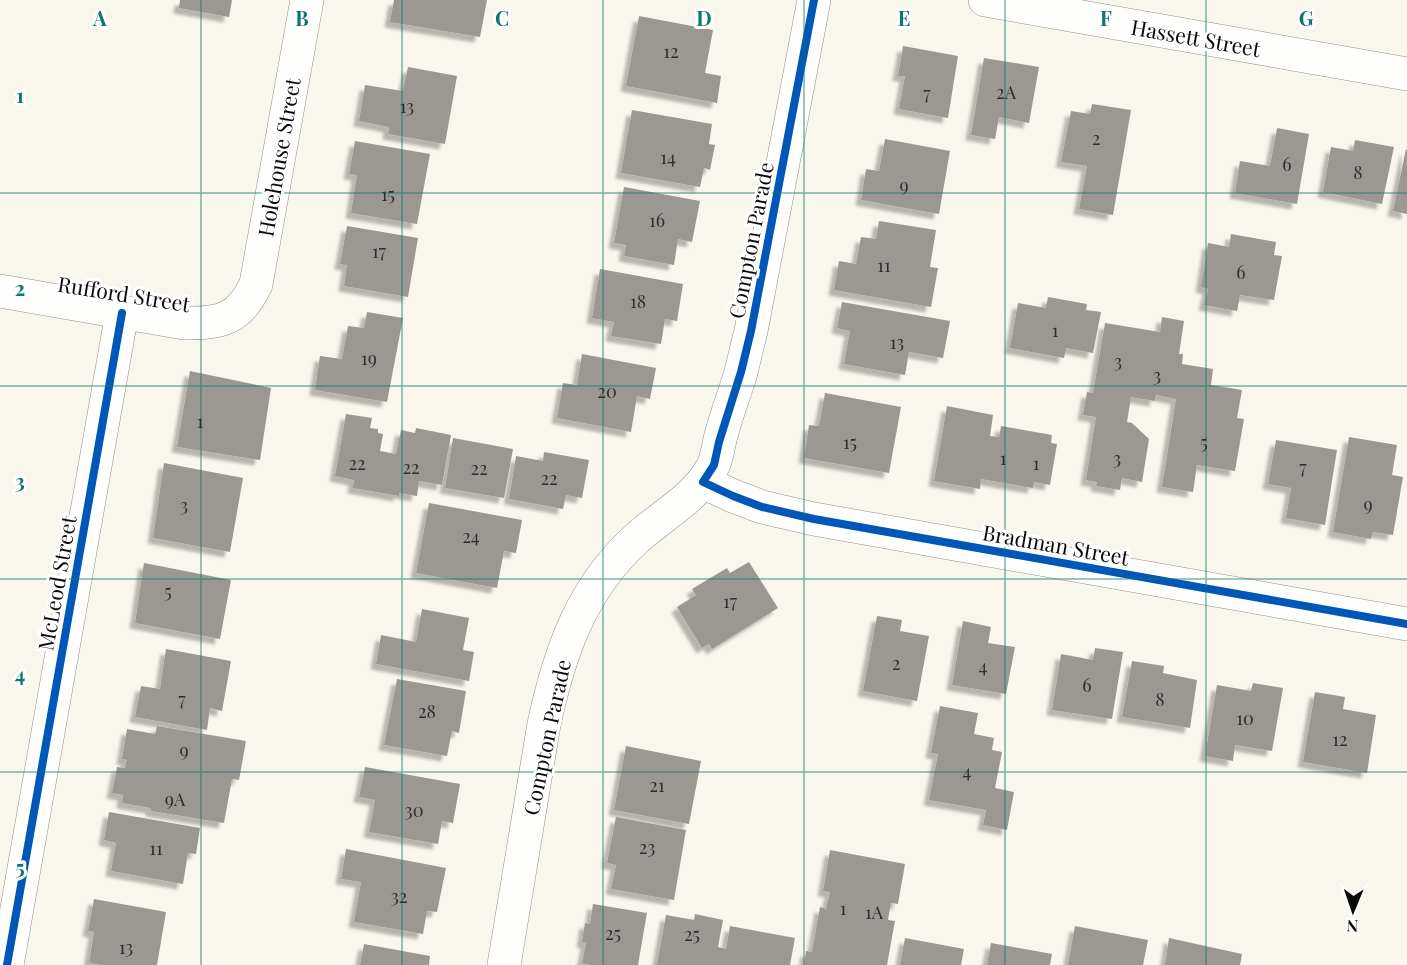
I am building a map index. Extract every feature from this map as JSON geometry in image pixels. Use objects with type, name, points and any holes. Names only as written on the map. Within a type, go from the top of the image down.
[{"type":"street","name":"Holehouse Street","points":[[239,310],[250,298],[256,284],[307,0]]},
{"type":"street","name":"Compton Parade","points":[[504,965],[544,724],[564,649],[577,617],[612,562],[655,522],[693,493],[714,465],[748,341],[814,0]]},
{"type":"street","name":"Hassett Street","points":[[985,0],[1407,74]]},
{"type":"street","name":"Rufford Street","points":[[0,291],[184,323],[214,322],[228,318],[239,310]]},
{"type":"street","name":"McLeod Street","points":[[7,965],[122,313]]},
{"type":"street","name":"Bradman Street","points":[[703,482],[762,507],[814,519],[1407,624]]},
{"type":"building","points":[[180,0],[232,0],[229,17],[179,8]]},
{"type":"building","points":[[394,0],[487,0],[480,37],[390,22]]},
{"type":"building","points":[[639,16],[713,30],[705,73],[721,76],[717,103],[626,86]]},
{"type":"building","points":[[903,46],[958,56],[948,118],[899,109],[905,76],[898,76]]},
{"type":"building","points":[[984,58],[1039,67],[1029,123],[999,117],[995,139],[971,135]]},
{"type":"building","points":[[408,67],[457,76],[445,144],[388,134],[389,127],[359,121],[365,85],[403,91]]},
{"type":"building","points":[[1092,104],[1131,110],[1113,215],[1079,209],[1087,166],[1061,162],[1071,111],[1090,114]]},
{"type":"building","points":[[632,110],[712,124],[709,144],[715,145],[710,170],[704,168],[700,187],[621,173]]},
{"type":"building","points":[[1277,128],[1309,134],[1297,204],[1235,193],[1240,161],[1270,166]]},
{"type":"building","points":[[885,139],[950,151],[939,214],[861,200],[866,169],[879,171]]},
{"type":"building","points":[[1355,140],[1394,147],[1382,204],[1323,192],[1331,147],[1353,151]]},
{"type":"building","points":[[355,141],[430,154],[417,224],[351,213],[357,175],[349,174]]},
{"type":"building","points":[[1407,150],[1407,214],[1393,211]]},
{"type":"building","points":[[624,187],[700,201],[692,242],[678,239],[674,265],[624,256],[626,245],[614,243]]},
{"type":"building","points":[[879,221],[936,230],[930,267],[938,268],[931,307],[834,290],[839,261],[856,264],[861,237],[876,239]]},
{"type":"building","points":[[347,226],[418,238],[408,297],[344,286],[347,265],[340,264]]},
{"type":"building","points":[[1231,234],[1276,242],[1274,255],[1282,256],[1274,300],[1240,295],[1237,311],[1204,305],[1208,289],[1201,287],[1208,243],[1229,247]]},
{"type":"building","points":[[600,269],[683,284],[677,321],[665,319],[661,344],[611,336],[614,322],[592,318]]},
{"type":"building","points":[[1048,297],[1087,304],[1086,310],[1101,312],[1093,353],[1066,348],[1064,358],[1010,348],[1018,303],[1046,308]]},
{"type":"building","points":[[842,302],[950,321],[943,358],[909,352],[905,375],[844,364],[850,331],[837,328]]},
{"type":"building","points":[[367,312],[403,318],[387,402],[315,390],[320,356],[342,359],[348,326],[364,328]]},
{"type":"building","points":[[1162,317],[1184,321],[1179,354],[1183,354],[1182,364],[1213,369],[1211,385],[1242,390],[1237,418],[1244,419],[1235,471],[1197,465],[1193,492],[1162,487],[1176,399],[1156,395],[1155,401],[1131,397],[1127,422],[1132,423],[1149,439],[1142,482],[1122,478],[1120,490],[1096,486],[1097,482],[1086,480],[1096,417],[1083,415],[1087,392],[1093,393],[1105,323],[1160,332]]},
{"type":"building","points":[[582,354],[656,368],[650,399],[637,396],[631,432],[557,418],[563,383],[577,385]]},
{"type":"building","points":[[190,371],[271,388],[260,460],[177,447]]},
{"type":"building","points":[[825,393],[901,407],[889,473],[804,458],[809,425],[819,426]]},
{"type":"building","points":[[947,406],[993,415],[990,436],[999,437],[1001,426],[1052,435],[1051,443],[1057,444],[1050,485],[1034,482],[1033,488],[981,479],[980,489],[934,481]]},
{"type":"building","points":[[346,414],[372,418],[370,428],[378,429],[378,433],[383,434],[380,451],[396,454],[401,430],[415,433],[416,428],[451,435],[442,485],[419,481],[417,496],[399,493],[399,496],[353,488],[354,480],[335,476]]},
{"type":"building","points":[[1349,437],[1397,445],[1392,475],[1403,477],[1393,535],[1373,532],[1371,539],[1333,532]]},
{"type":"building","points":[[453,438],[513,449],[504,498],[445,488]]},
{"type":"building","points":[[1276,440],[1337,450],[1325,525],[1286,518],[1291,488],[1268,484]]},
{"type":"building","points":[[544,452],[589,460],[582,498],[566,495],[563,509],[509,499],[516,456],[543,461]]},
{"type":"building","points":[[164,463],[243,478],[230,552],[153,538]]},
{"type":"building","points":[[429,503],[522,520],[516,553],[504,551],[497,588],[416,573]]},
{"type":"building","points":[[749,562],[778,608],[712,649],[709,644],[702,648],[677,607],[696,595],[692,589],[727,568],[730,573]]},
{"type":"building","points":[[144,563],[231,580],[220,639],[135,623]]},
{"type":"building","points":[[422,609],[469,618],[463,650],[474,652],[469,681],[376,664],[381,635],[416,642]]},
{"type":"building","points":[[877,616],[902,620],[900,631],[929,636],[917,701],[863,691]]},
{"type":"building","points":[[963,621],[991,627],[988,643],[1015,647],[1006,694],[952,685]]},
{"type":"building","points":[[1095,648],[1123,652],[1112,719],[1052,710],[1061,654],[1093,660]]},
{"type":"building","points":[[166,649],[231,661],[222,711],[210,708],[207,730],[135,717],[141,686],[160,689]]},
{"type":"building","points":[[1132,661],[1164,666],[1163,673],[1197,680],[1190,728],[1122,717]]},
{"type":"building","points":[[397,679],[466,691],[459,733],[452,731],[447,756],[384,745]]},
{"type":"building","points":[[1253,683],[1283,688],[1272,751],[1235,745],[1233,761],[1205,756],[1217,685],[1251,691]]},
{"type":"building","points":[[1315,692],[1345,697],[1343,709],[1376,715],[1367,773],[1303,762]]},
{"type":"building","points":[[940,706],[978,713],[974,734],[994,738],[992,750],[1002,752],[995,788],[1014,792],[1007,830],[983,825],[986,810],[929,800],[938,754],[931,753]]},
{"type":"building","points":[[157,726],[246,741],[239,780],[232,779],[224,823],[151,811],[151,808],[122,803],[123,795],[112,793],[117,767],[125,768],[127,760],[122,759],[127,729],[155,734]]},
{"type":"building","points":[[626,746],[701,761],[689,824],[614,810]]},
{"type":"building","points":[[365,767],[460,784],[453,823],[442,821],[438,844],[369,832],[375,800],[359,797]]},
{"type":"building","points":[[109,812],[200,828],[196,854],[188,853],[183,884],[111,871],[116,843],[104,840]]},
{"type":"building","points":[[616,817],[686,830],[674,900],[611,889],[616,865],[607,863]]},
{"type":"building","points":[[346,849],[446,868],[437,912],[427,911],[423,934],[354,922],[361,882],[341,879]]},
{"type":"building","points":[[830,850],[905,864],[898,904],[891,903],[888,920],[895,921],[887,965],[804,965],[806,951],[812,952],[820,907],[826,909],[830,892],[823,891]]},
{"type":"building","points":[[94,899],[166,912],[157,965],[89,963],[94,932],[88,931]]},
{"type":"building","points":[[593,904],[647,913],[638,965],[582,963],[586,943],[582,942],[585,923],[590,924]]},
{"type":"building","points":[[695,914],[723,920],[718,947],[726,949],[730,926],[795,938],[790,965],[657,965],[666,915],[694,920]]},
{"type":"building","points":[[1075,926],[1148,940],[1143,965],[1068,965]]},
{"type":"building","points":[[905,938],[964,949],[961,965],[900,965]]},
{"type":"building","points":[[1169,938],[1242,954],[1240,965],[1165,965]]},
{"type":"building","points":[[991,943],[1052,954],[1050,965],[987,965]]},
{"type":"building","points":[[364,944],[430,956],[429,965],[360,965]]},
{"type":"cycle path","points":[[814,0],[751,331],[714,465],[703,482],[762,507],[814,519],[1407,624]]},
{"type":"cycle path","points":[[7,965],[122,313]]}]
